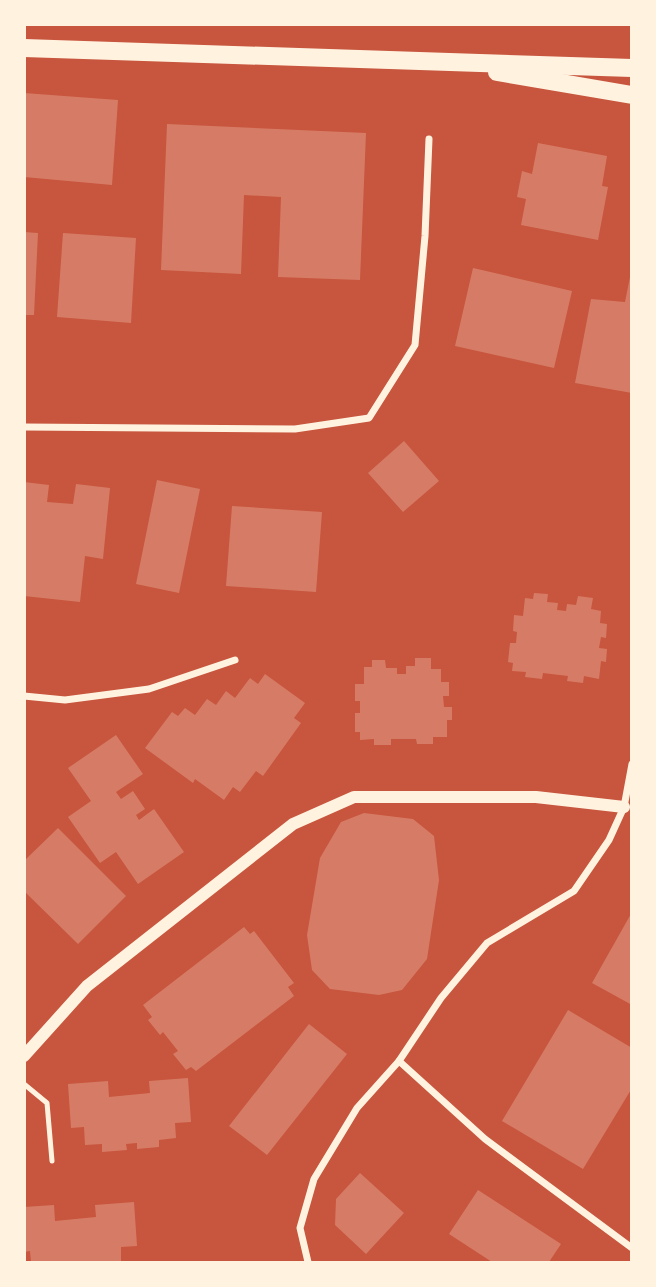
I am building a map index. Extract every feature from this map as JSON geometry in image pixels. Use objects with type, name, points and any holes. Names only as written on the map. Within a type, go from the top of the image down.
[{"type":"main road","points":[[24,48],[632,68]]},
{"type":"main road","points":[[432,61],[632,95]]},
{"type":"street","points":[[24,427],[295,429],[369,418],[415,345],[425,236],[429,139]]},
{"type":"street","points":[[24,696],[65,700],[149,689],[235,660]]},
{"type":"street","points":[[308,1262],[300,1228],[314,1179],[357,1108],[399,1061],[441,998],[487,943],[574,891],[628,809],[632,764]]},
{"type":"street","points":[[24,1056],[87,986],[260,849],[293,824],[354,797],[536,797],[628,809]]},
{"type":"street","points":[[399,1061],[485,1139],[632,1248]]},
{"type":"lane","points":[[24,1084],[47,1103],[51,1161]]},
{"type":"building","points":[[24,93],[118,100],[112,185],[24,177]]},
{"type":"building","points":[[167,124],[366,133],[360,280],[278,277],[281,197],[244,195],[241,274],[161,270]]},
{"type":"building","points":[[538,143],[607,156],[602,186],[608,187],[598,240],[521,225],[526,199],[517,197],[522,171],[532,174]]},
{"type":"building","points":[[24,232],[38,233],[34,315],[24,315]]},
{"type":"building","points":[[63,233],[136,238],[131,323],[57,317]]},
{"type":"building","points":[[473,268],[572,291],[554,368],[455,346]]},
{"type":"building","points":[[630,277],[632,393],[575,383],[591,299],[625,302]]},
{"type":"building","points":[[404,441],[439,481],[403,512],[368,473]]},
{"type":"building","points":[[157,480],[200,489],[179,593],[136,584]]},
{"type":"building","points":[[24,482],[49,485],[47,502],[73,504],[76,484],[110,488],[103,559],[85,556],[80,602],[24,596]]},
{"type":"building","points":[[232,506],[322,512],[316,592],[226,586]]},
{"type":"building","points":[[534,593],[548,594],[547,602],[558,603],[557,610],[566,611],[567,604],[576,605],[578,596],[593,598],[591,609],[601,611],[600,623],[607,624],[606,638],[601,637],[599,648],[607,649],[606,662],[601,661],[599,679],[584,676],[583,683],[567,681],[568,676],[543,673],[542,679],[525,677],[526,672],[512,671],[513,663],[508,662],[510,643],[516,643],[517,632],[513,631],[514,615],[523,616],[525,598],[533,599]]},
{"type":"building","points":[[415,658],[431,658],[431,669],[441,669],[441,682],[449,682],[449,696],[443,696],[444,707],[452,707],[452,720],[447,720],[447,737],[433,737],[433,744],[417,744],[416,739],[391,739],[391,745],[374,745],[374,739],[360,740],[360,732],[355,732],[355,713],[360,713],[360,701],[355,701],[355,684],[364,684],[364,667],[372,667],[372,660],[385,660],[386,668],[397,668],[397,674],[406,674],[406,666],[415,666]]},
{"type":"building","points":[[265,674],[305,703],[294,718],[301,723],[263,776],[256,771],[240,792],[233,787],[224,800],[195,779],[193,783],[145,748],[172,712],[178,716],[185,708],[195,715],[207,699],[216,705],[226,691],[235,698],[250,678],[258,684]]},
{"type":"building","points":[[116,735],[143,774],[116,792],[121,799],[133,791],[145,809],[136,815],[139,820],[154,809],[184,852],[138,884],[116,852],[100,863],[68,817],[91,801],[68,768]]},
{"type":"building","points":[[364,813],[413,819],[434,836],[439,880],[427,959],[402,990],[379,995],[330,989],[312,970],[307,935],[320,858],[341,822]]},
{"type":"building","points":[[58,828],[126,896],[78,944],[24,891],[24,861]]},
{"type":"building","points":[[632,912],[632,1005],[592,983]]},
{"type":"building","points":[[244,927],[250,934],[254,931],[294,983],[288,987],[294,996],[196,1071],[191,1067],[186,1070],[173,1054],[178,1051],[163,1032],[160,1035],[148,1020],[152,1017],[143,1005]]},
{"type":"building","points":[[568,1010],[632,1048],[632,1088],[583,1169],[502,1121]]},
{"type":"building","points":[[309,1024],[347,1054],[267,1155],[229,1126]]},
{"type":"building","points":[[188,1078],[191,1122],[175,1123],[176,1138],[159,1140],[159,1147],[137,1149],[137,1143],[126,1144],[127,1150],[102,1152],[102,1144],[85,1145],[84,1127],[71,1128],[68,1084],[108,1081],[109,1097],[150,1093],[149,1081]]},
{"type":"building","points":[[360,1173],[404,1213],[366,1254],[335,1225],[336,1199]]},
{"type":"building","points":[[478,1190],[561,1244],[549,1262],[492,1262],[449,1234]]},
{"type":"building","points":[[134,1202],[137,1246],[121,1247],[121,1262],[31,1262],[30,1251],[24,1252],[24,1207],[54,1205],[55,1221],[96,1217],[95,1205]]}]
